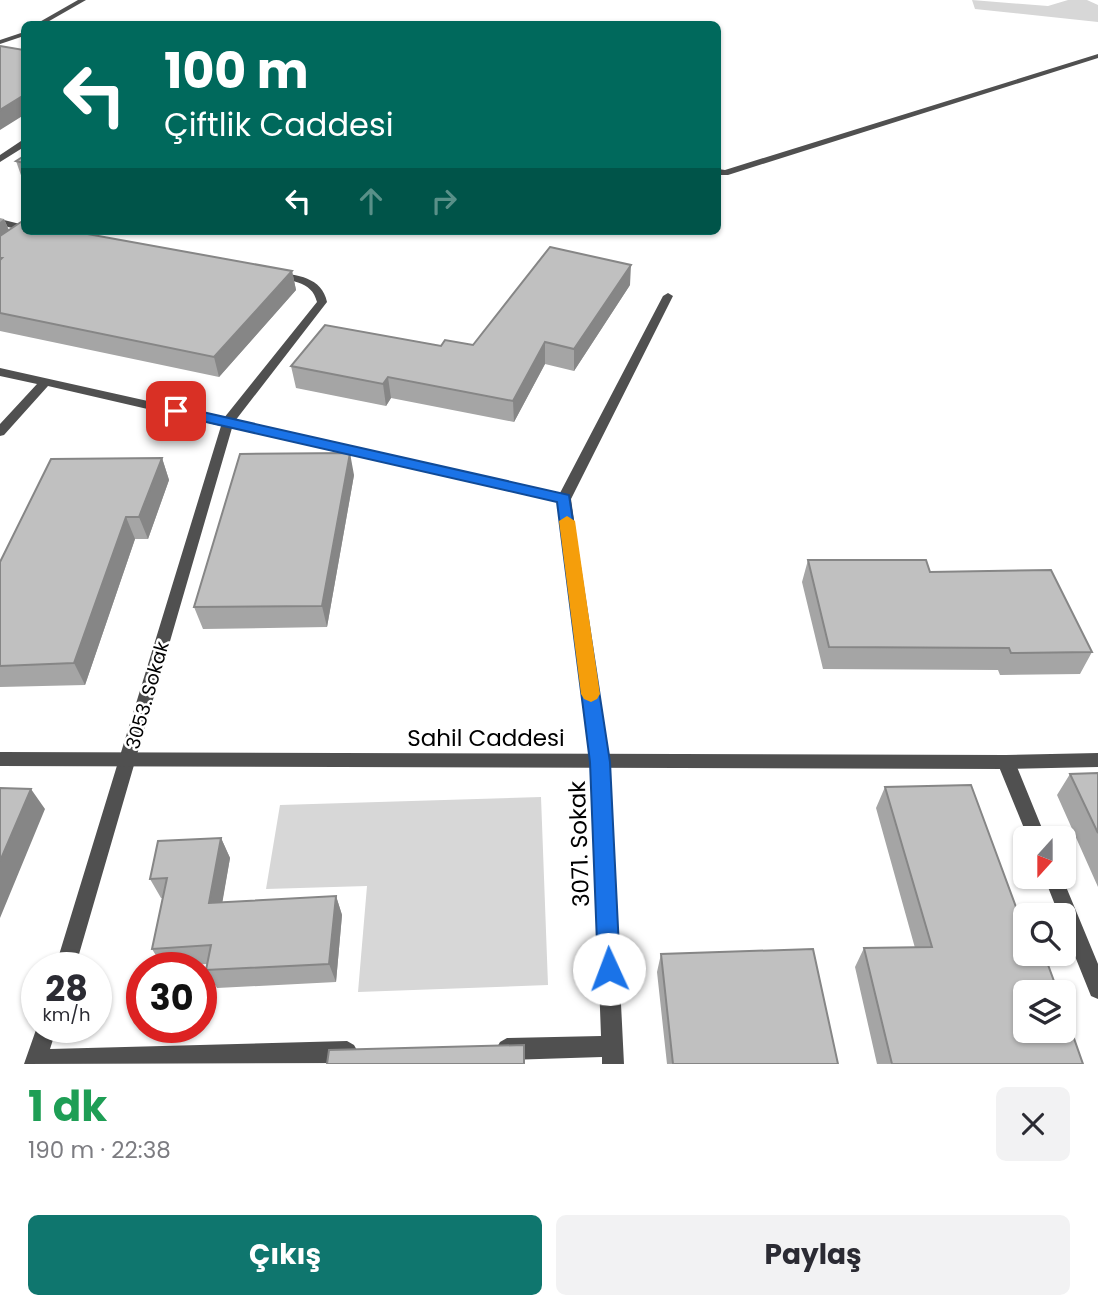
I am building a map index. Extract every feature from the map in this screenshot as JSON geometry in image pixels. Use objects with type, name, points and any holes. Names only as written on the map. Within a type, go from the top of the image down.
[{"type":"street","points":[[45,21],[83,0]]},
{"type":"street","points":[[0,42],[21,35]]},
{"type":"street","points":[[721,172],[1098,56]]},
{"type":"street","points":[[0,159],[21,144]]},
{"type":"street","points":[[0,222],[21,227]]},
{"type":"street","points":[[20,239],[26,235]]},
{"type":"street","points":[[228,422],[320,309],[322,302],[322,295],[312,284],[270,274]]},
{"type":"street","points":[[0,372],[564,499],[668,296]]},
{"type":"street","points":[[0,432],[46,381]]},
{"type":"street","name":"3053. Sokak","points":[[70,952],[228,422]]},
{"type":"street","name":"3071. Sokak","points":[[564,499],[600,762],[613,1055]]},
{"type":"street","name":"Sahil Caddesi","points":[[0,760],[1098,760]]},
{"type":"street","points":[[1006,762],[1032,826]]},
{"type":"street","points":[[1058,889],[1098,989]]},
{"type":"street","points":[[42,1043],[36,1062],[366,1052]]},
{"type":"street","points":[[489,1049],[613,1055]]},
{"type":"shaded area","points":[[972,0],[1048,6],[1068,0],[1087,0],[1098,5],[1098,22],[975,9]]},
{"type":"shaded area","points":[[541,797],[548,985],[358,992],[367,886],[266,889],[280,805]]},
{"type":"building","points":[[0,46],[21,50],[21,97],[0,110]]},
{"type":"building","points":[[21,222],[21,235],[93,235],[292,271],[214,357],[0,313],[0,236]]},
{"type":"building","points":[[550,247],[631,265],[574,349],[545,342],[513,401],[388,377],[383,384],[291,366],[325,325],[441,346],[445,340],[473,345]]},
{"type":"building","points":[[350,453],[322,606],[194,607],[240,454]]},
{"type":"building","points":[[162,458],[139,517],[126,517],[74,663],[0,666],[0,562],[51,459]]},
{"type":"building","points":[[808,560],[926,560],[930,572],[1051,570],[1092,652],[1011,653],[1009,648],[829,647]]},
{"type":"building","points":[[1098,773],[1098,833],[1070,774]]},
{"type":"building","points":[[971,785],[1015,903],[1013,966],[1048,966],[1054,980],[1013,980],[1013,1043],[1076,1043],[1083,1064],[892,1064],[864,948],[932,947],[885,787]]},
{"type":"building","points":[[0,788],[31,789],[0,861]]},
{"type":"building","points":[[221,838],[209,903],[336,896],[329,964],[217,969],[217,952],[210,952],[211,945],[152,949],[167,878],[150,879],[158,841]]},
{"type":"building","points":[[813,949],[838,1064],[673,1064],[661,954]]},
{"type":"building","points":[[524,1045],[524,1064],[327,1064],[329,1050]]},
{"type":"slow traffic","points":[[567,521],[591,694]]},
{"type":"route","points":[[176,411],[564,499],[600,762],[609,969]]}]
